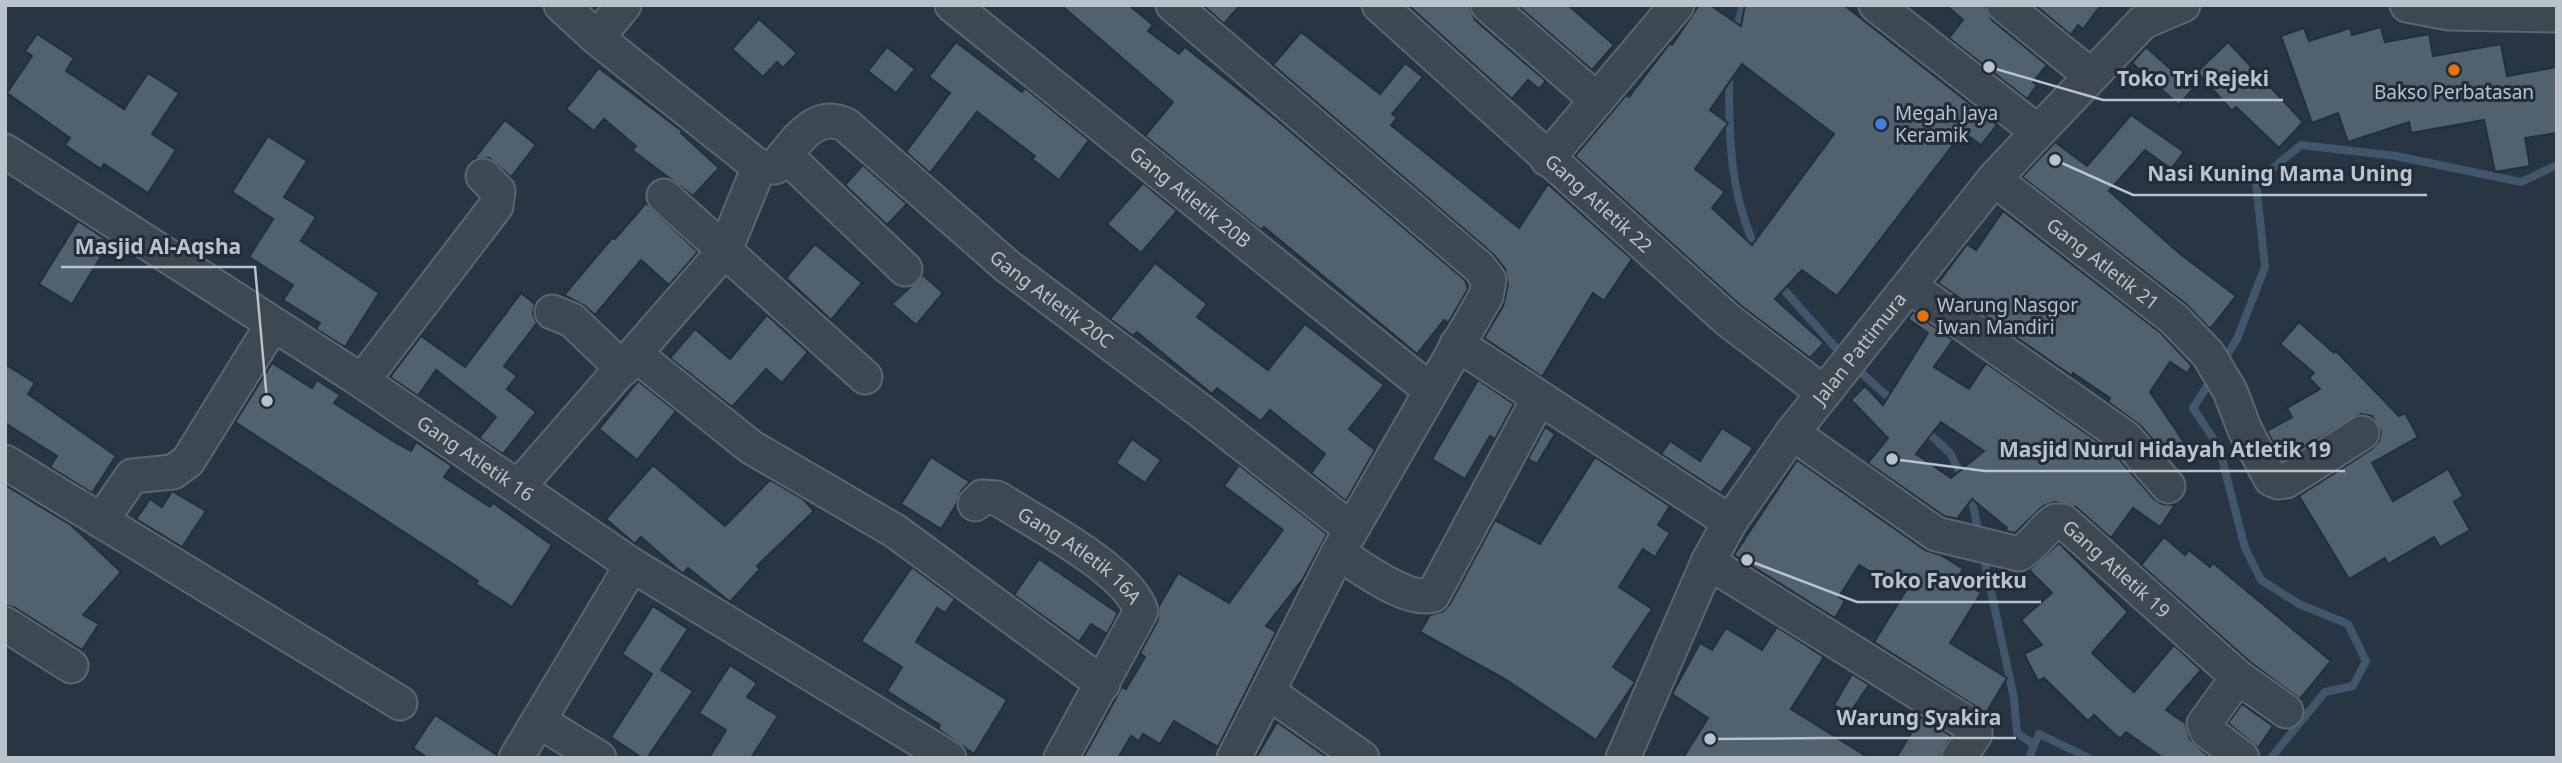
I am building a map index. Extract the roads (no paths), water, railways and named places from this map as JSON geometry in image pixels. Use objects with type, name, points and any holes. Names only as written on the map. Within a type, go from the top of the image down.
[{"type":"street","points":[[561,5],[597,38],[772,161],[905,269]]},
{"type":"street","points":[[597,38],[624,5]]},
{"type":"street","name":"Gang Atletik 20B","points":[[952,5],[1430,390]]},
{"type":"street","points":[[1173,5],[1479,267],[1489,280],[1486,296],[1344,541],[1234,758]]},
{"type":"street","name":"Gang Atletik 22","points":[[1379,5],[1488,100],[1547,159],[1728,320],[1840,373]]},
{"type":"street","points":[[1488,5],[1597,100]]},
{"type":"street","points":[[1547,159],[1677,5]]},
{"type":"street","points":[[1876,5],[2038,131]]},
{"type":"street","points":[[2004,5],[2090,75]]},
{"type":"street","name":"Jalan Pattimura","points":[[1623,758],[1708,562],[1730,522],[1793,433],[1994,179],[2143,22],[2183,5]]},
{"type":"street","points":[[2407,5],[2557,15]]},
{"type":"street","name":"Gang Atletik 20C","points":[[772,161],[811,126],[823,120],[835,119],[846,125],[1007,266],[1202,412],[1344,541]]},
{"type":"street","name":"Gang Atletik 16","points":[[5,151],[362,381],[632,565],[949,758]]},
{"type":"street","points":[[519,486],[725,250],[772,161]]},
{"type":"street","points":[[362,381],[496,206],[498,191],[483,176]]},
{"type":"street","name":"Gang Atletik 21","points":[[1994,179],[2174,319],[2208,354],[2230,391],[2245,430],[2271,479],[2278,482],[2295,476],[2362,433]]},
{"type":"street","points":[[664,196],[865,377]]},
{"type":"street","points":[[1909,286],[2126,438],[2168,486]]},
{"type":"street","points":[[552,312],[572,320],[751,447],[895,531],[1103,684]]},
{"type":"street","points":[[101,521],[132,476],[173,472],[188,461],[273,324]]},
{"type":"street","points":[[1457,344],[1730,522]]},
{"type":"street","points":[[1344,541],[1407,594],[1421,599],[1433,595],[1539,398]]},
{"type":"street","name":"Gang Atletik 19","points":[[1793,433],[1936,534],[2019,554],[2054,521],[2063,522],[2238,677],[2286,711]]},
{"type":"street","points":[[5,462],[400,703]]},
{"type":"street","name":"Gang Atletik 16A","points":[[975,504],[982,496],[997,498],[1118,577],[1137,597],[1141,611],[1061,758]]},
{"type":"street","points":[[1708,562],[1976,728],[1959,758]]},
{"type":"street","points":[[516,758],[632,565]]},
{"type":"street","points":[[5,624],[71,666]]},
{"type":"street","points":[[2238,677],[2204,724],[2207,731],[2242,758]]},
{"type":"street","points":[[1268,692],[1362,758]]},
{"type":"street","points":[[539,721],[599,758]]},
{"type":"waterway","points":[[1735,33],[1743,5]]},
{"type":"waterway","points":[[1729,73],[1732,164],[1741,207],[1757,251]]},
{"type":"waterway","points":[[2222,363],[2237,339],[2265,267],[2256,182],[2301,145],[2396,156],[2521,182],[2557,165]]},
{"type":"waterway","points":[[1777,282],[1843,356]]},
{"type":"waterway","points":[[1855,367],[1895,403]]},
{"type":"waterway","points":[[2213,377],[2193,408],[2219,447],[2245,548],[2261,580],[2299,604],[2348,624],[2366,661],[2353,686],[2325,692],[2271,758]]},
{"type":"waterway","points":[[1923,428],[1950,453],[1964,481]]},
{"type":"waterway","points":[[1970,492],[1979,534]]},
{"type":"waterway","points":[[1983,554],[2014,698],[2017,733],[2033,744]]},
{"type":"waterway","points":[[2029,758],[2039,734],[2089,758]]},
{"type":"place","name":"Toko Tri Rejeki","points":[[1989,67]]},
{"type":"place","name":"Bakso Perbatasan","points":[[2454,70]]},
{"type":"place","name":"Megah Jaya Keramik","points":[[1881,124]]},
{"type":"place","name":"Nasi Kuning Mama Uning","points":[[2055,160]]},
{"type":"place","name":"Warung Nasgor Iwan Mandiri","points":[[1923,316]]},
{"type":"place","name":"Masjid Al-Aqsha","points":[[267,401]]},
{"type":"place","name":"Masjid Nurul Hidayah Atletik 19","points":[[1892,459]]},
{"type":"place","name":"Toko Favoritku","points":[[1747,560]]},
{"type":"place","name":"Warung Syakira","points":[[1710,739]]}]
